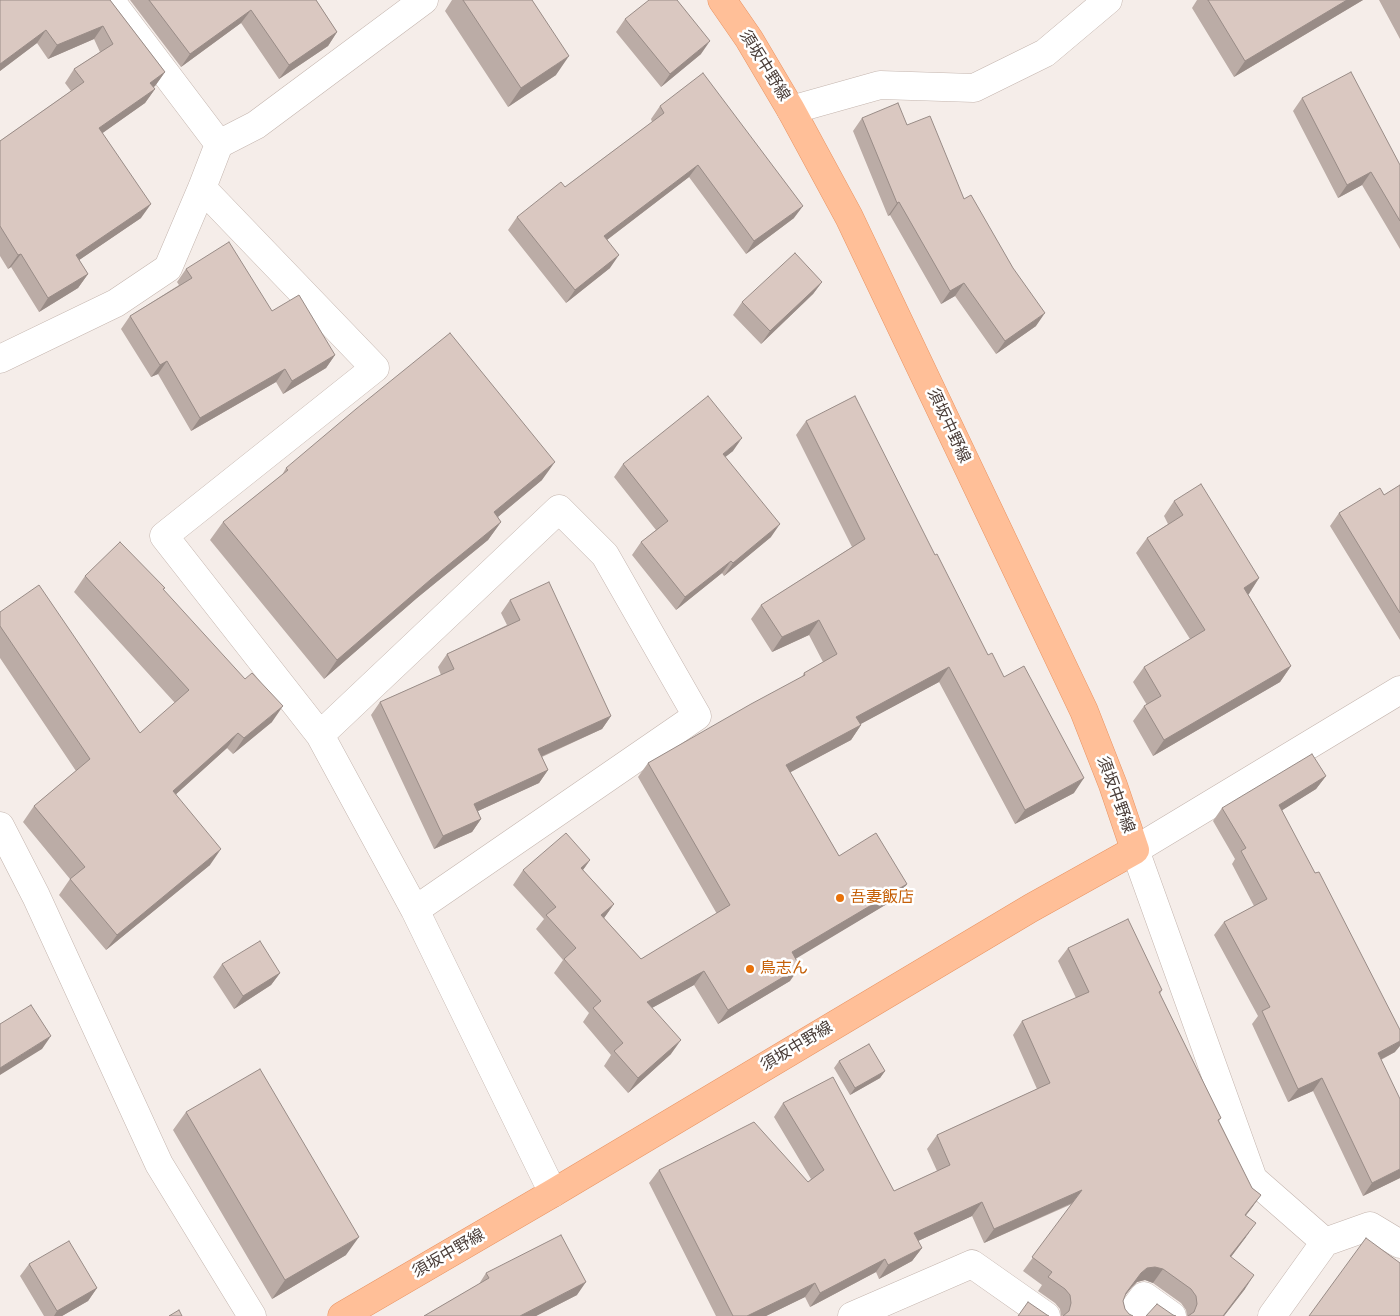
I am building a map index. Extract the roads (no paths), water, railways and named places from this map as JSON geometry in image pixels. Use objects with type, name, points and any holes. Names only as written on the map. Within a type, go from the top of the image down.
[{"type":"main road","name":"須坂中野線","points":[[342,1316],[1031,908],[1135,850],[1113,785],[1084,711],[849,217],[792,110],[749,39],[722,0]]},
{"type":"street","points":[[110,0],[218,144]]},
{"type":"street","points":[[0,359],[116,303],[168,268],[202,188],[218,144],[256,125],[424,0]]},
{"type":"street","points":[[792,110],[880,85],[974,88],[1045,53],[1108,0]]},
{"type":"street","points":[[202,188],[375,368],[164,536],[320,735],[415,910],[553,1192]]},
{"type":"street","points":[[320,735],[558,509],[605,555],[697,716],[415,910]]},
{"type":"street","points":[[1325,1242],[1253,1179],[1135,850],[1400,690]]},
{"type":"street","points":[[0,826],[36,896],[160,1164],[252,1316]]},
{"type":"street","points":[[1272,1316],[1325,1242],[1370,1226],[1400,1244]]},
{"type":"street","points":[[852,1316],[972,1264],[1046,1316]]},
{"type":"street","points":[[1129,1316],[1144,1296],[1172,1316]]},
{"type":"place","name":"吾妻飯店","points":[[840,898]]},
{"type":"place","name":"鳥志ん","points":[[750,969]]}]
